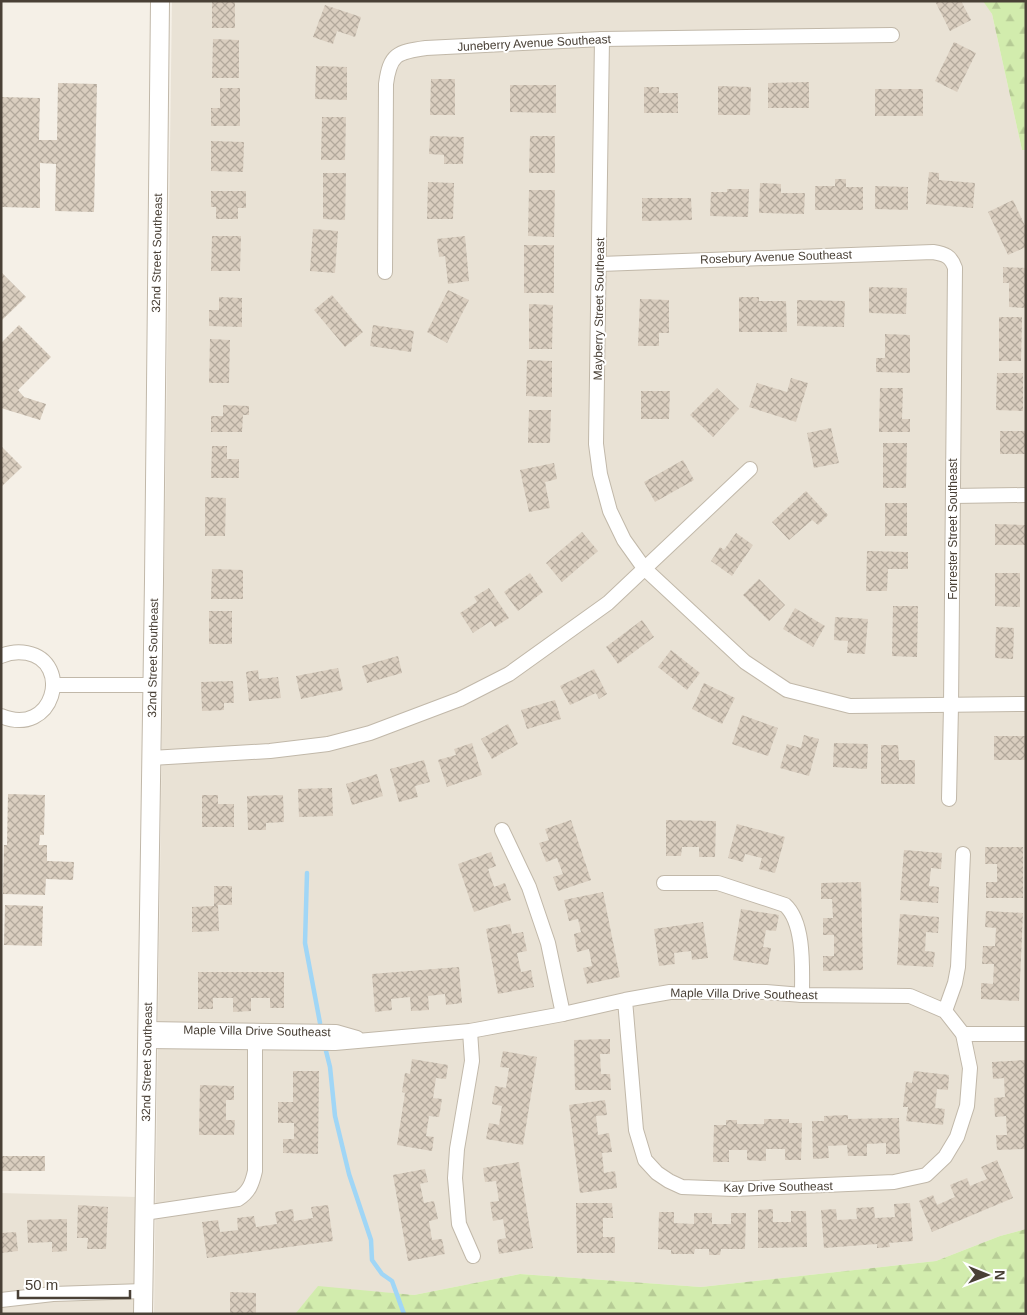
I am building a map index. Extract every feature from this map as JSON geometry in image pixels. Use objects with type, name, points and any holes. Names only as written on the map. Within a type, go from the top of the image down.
[{"type":"street","name":"32nd Street Southeast","points":[[143,1314],[160,1]]},
{"type":"street","name":"Juneberry Avenue Southeast","points":[[385,272],[386,84],[388,68],[394,57],[404,51],[426,48],[602,39],[892,35]]},
{"type":"street","name":"Mayberry Street Southeast","points":[[602,39],[596,444],[600,474],[610,510],[624,540],[644,568],[745,662],[787,690],[850,706],[1026,704]]},
{"type":"street","name":"Rosebury Avenue Southeast","points":[[600,264],[933,252],[944,254],[951,259]]},
{"type":"street","name":"Forrester Street Southeast","points":[[949,799],[955,268],[951,259]]},
{"type":"street","points":[[151,758],[270,751],[328,744],[370,733],[460,699],[509,674],[608,603],[750,469]]},
{"type":"street","points":[[953,496],[1026,495]]},
{"type":"street","points":[[1,656],[20,651],[32,654],[42,660],[49,669],[53,685],[50,703],[33,718],[22,721],[11,720],[1,716]]},
{"type":"street","points":[[53,685],[152,685]]},
{"type":"street","points":[[502,830],[529,887],[548,943],[563,1014]]},
{"type":"street","points":[[945,1011],[955,983],[958,967],[963,854]]},
{"type":"street","points":[[664,884],[718,883],[785,905],[792,911],[798,932],[802,959],[802,995]]},
{"type":"street","name":"Maple Villa Drive Southeast","points":[[147,1035],[255,1042],[335,1043],[470,1031],[670,992],[766,992],[802,995],[910,996],[945,1011],[963,1034]]},
{"type":"street","name":"Kay Drive Southeast","points":[[625,1000],[636,1130],[645,1160],[669,1182],[682,1187],[734,1189],[818,1187],[894,1182],[926,1174],[945,1158],[957,1137],[967,1106],[970,1068],[963,1034]]},
{"type":"street","points":[[470,1031],[472,1061],[456,1149],[455,1178],[459,1224],[473,1256]]},
{"type":"street","name":"Maple Villa Drive Southeast","points":[[147,1035],[336,1032],[365,1040]]},
{"type":"street","points":[[963,1034],[1026,1034]]},
{"type":"street","points":[[144,1213],[238,1199],[246,1194],[252,1184],[255,1172],[255,1042]]},
{"type":"street","points":[[1,1300],[53,1294],[144,1291]]},
{"type":"shaded area","points":[[172,1],[985,1],[992,14],[1022,150],[1026,150],[1026,1229],[1000,1236],[936,1261],[701,1287],[520,1274],[414,1295],[318,1287],[295,1314],[154,1314]]},
{"type":"shaded area","points":[[1,1193],[137,1197],[134,1314],[1,1314]]},
{"type":"green space","points":[[983,1],[1026,1],[1026,150],[1022,150],[992,14]]},
{"type":"green space","points":[[1026,1229],[1026,1314],[295,1314],[318,1286],[414,1295],[520,1274],[701,1287],[936,1261],[1000,1236]]},
{"type":"building","points":[[212,1],[235,1],[235,28],[212,28]]},
{"type":"building","points":[[935,1],[961,1],[971,20],[950,31]]},
{"type":"building","points":[[325,5],[361,17],[355,37],[337,31],[333,44],[313,37]]},
{"type":"building","points":[[213,39],[239,40],[239,78],[212,78]]},
{"type":"building","points":[[954,42],[976,53],[957,92],[935,81]]},
{"type":"building","points":[[316,66],[347,67],[347,100],[315,99]]},
{"type":"building","points":[[431,79],[455,79],[455,115],[430,115]]},
{"type":"building","points":[[809,82],[809,108],[768,108],[768,83]]},
{"type":"building","points":[[58,83],[97,84],[94,212],[55,211],[56,164],[40,163],[40,208],[1,207],[1,97],[40,98],[39,140],[57,140]]},
{"type":"building","points":[[510,85],[556,85],[556,113],[510,112]]},
{"type":"building","points":[[718,86],[751,87],[750,115],[718,115]]},
{"type":"building","points":[[644,87],[659,87],[659,93],[678,93],[678,113],[644,113]]},
{"type":"building","points":[[220,88],[240,88],[240,126],[211,126],[211,108],[220,108]]},
{"type":"building","points":[[875,89],[923,89],[923,116],[875,116]]},
{"type":"building","points":[[322,117],[346,117],[345,160],[321,160]]},
{"type":"building","points":[[430,136],[464,137],[463,164],[444,164],[444,155],[429,154]]},
{"type":"building","points":[[530,136],[555,136],[555,173],[529,173]]},
{"type":"building","points":[[211,141],[244,142],[243,172],[211,171]]},
{"type":"building","points":[[929,172],[939,173],[939,180],[975,183],[973,208],[926,204]]},
{"type":"building","points":[[323,173],[346,173],[345,220],[323,219]]},
{"type":"building","points":[[835,179],[846,179],[846,187],[863,187],[863,210],[815,210],[815,186],[835,186]]},
{"type":"building","points":[[428,182],[454,183],[453,219],[427,219]]},
{"type":"building","points":[[760,183],[781,184],[781,193],[805,193],[804,214],[759,213]]},
{"type":"building","points":[[875,186],[908,187],[908,210],[875,209]]},
{"type":"building","points":[[727,189],[749,189],[748,217],[710,216],[711,192],[727,192]]},
{"type":"building","points":[[529,190],[555,190],[554,237],[528,236]]},
{"type":"building","points":[[211,191],[246,191],[246,208],[238,208],[238,219],[216,219],[216,207],[211,207]]},
{"type":"building","points":[[642,198],[691,198],[692,220],[642,221]]},
{"type":"building","points":[[1013,200],[1026,228],[1026,247],[1008,255],[988,212]]},
{"type":"building","points":[[313,229],[338,231],[335,273],[310,271]]},
{"type":"building","points":[[212,236],[241,236],[240,271],[211,271]]},
{"type":"building","points":[[465,236],[469,281],[448,284],[445,256],[439,257],[437,239]]},
{"type":"building","points":[[524,245],[554,245],[554,293],[524,293]]},
{"type":"building","points":[[1003,267],[1026,268],[1026,308],[1009,307],[1009,283],[1003,283]]},
{"type":"building","points":[[1,272],[26,297],[1,321]]},
{"type":"building","points":[[869,287],[907,288],[906,314],[869,313]]},
{"type":"building","points":[[448,290],[469,300],[447,343],[427,332]]},
{"type":"building","points":[[332,295],[363,332],[345,347],[314,310]]},
{"type":"building","points":[[219,297],[242,298],[242,327],[209,326],[209,310],[219,310]]},
{"type":"building","points":[[739,297],[759,297],[759,301],[786,301],[787,332],[739,332]]},
{"type":"building","points":[[640,299],[669,300],[669,333],[659,333],[659,346],[638,346]]},
{"type":"building","points":[[797,300],[845,301],[844,327],[797,326]]},
{"type":"building","points":[[529,304],[553,305],[552,349],[529,349]]},
{"type":"building","points":[[999,317],[1022,317],[1021,361],[999,361]]},
{"type":"building","points":[[19,325],[51,357],[18,390],[24,397],[46,404],[40,420],[1,408],[1,343]]},
{"type":"building","points":[[373,325],[414,331],[411,352],[370,346]]},
{"type":"building","points":[[885,334],[910,335],[910,373],[876,372],[876,358],[885,358]]},
{"type":"building","points":[[210,339],[230,340],[229,383],[209,383]]},
{"type":"building","points":[[527,360],[552,361],[552,397],[526,396]]},
{"type":"building","points":[[997,373],[1023,373],[1023,411],[996,410]]},
{"type":"building","points":[[791,378],[808,383],[796,422],[749,407],[757,383],[787,392]]},
{"type":"building","points":[[717,388],[739,409],[713,437],[690,415]]},
{"type":"building","points":[[880,388],[903,388],[902,419],[910,419],[910,432],[879,432]]},
{"type":"building","points":[[641,391],[670,391],[669,419],[641,419]]},
{"type":"building","points":[[223,405],[249,406],[249,415],[243,415],[242,432],[211,432],[211,416],[223,416]]},
{"type":"building","points":[[529,410],[551,410],[550,443],[528,443]]},
{"type":"building","points":[[831,428],[839,463],[814,468],[807,433]]},
{"type":"building","points":[[1000,431],[1026,431],[1026,454],[1000,454]]},
{"type":"building","points":[[883,443],[907,443],[906,488],[883,488]]},
{"type":"building","points":[[1,446],[22,467],[1,487]]},
{"type":"building","points":[[212,446],[227,446],[227,459],[239,459],[239,478],[211,478]]},
{"type":"building","points":[[683,460],[694,480],[655,502],[644,482]]},
{"type":"building","points":[[554,463],[557,479],[545,482],[550,508],[529,512],[520,470]]},
{"type":"building","points":[[806,491],[828,515],[818,525],[812,520],[789,540],[772,522]]},
{"type":"building","points":[[205,497],[226,498],[225,536],[205,536]]},
{"type":"building","points":[[885,503],[907,503],[907,536],[885,536]]},
{"type":"building","points":[[995,524],[1026,525],[1026,545],[995,545]]},
{"type":"building","points":[[582,532],[598,551],[562,582],[546,563]]},
{"type":"building","points":[[736,533],[753,545],[732,576],[711,561],[720,547],[724,550]]},
{"type":"building","points":[[867,551],[908,552],[908,569],[888,569],[887,591],[866,591]]},
{"type":"building","points":[[212,569],[243,570],[243,599],[211,599]]},
{"type":"building","points":[[530,573],[543,592],[518,611],[504,592]]},
{"type":"building","points":[[995,573],[1020,573],[1020,607],[995,606]]},
{"type":"building","points":[[759,579],[785,605],[769,621],[743,595]]},
{"type":"building","points":[[489,588],[509,618],[495,627],[491,621],[473,633],[460,613],[477,602],[474,597]]},
{"type":"building","points":[[893,606],[918,606],[917,657],[892,656]]},
{"type":"building","points":[[795,608],[825,626],[813,647],[783,629]]},
{"type":"building","points":[[209,611],[232,611],[232,644],[209,644]]},
{"type":"building","points":[[835,617],[868,619],[865,654],[847,653],[848,641],[834,640]]},
{"type":"building","points":[[642,620],[654,637],[618,664],[606,647]]},
{"type":"building","points":[[996,627],[1014,628],[1013,659],[995,658]]},
{"type":"building","points":[[671,650],[700,673],[687,690],[658,667]]},
{"type":"building","points":[[398,656],[402,673],[367,683],[362,666]]},
{"type":"building","points":[[338,668],[343,690],[301,699],[296,676]]},
{"type":"building","points":[[594,669],[607,694],[599,699],[596,693],[570,705],[560,686]]},
{"type":"building","points":[[258,670],[259,679],[278,677],[281,698],[249,701],[246,672]]},
{"type":"building","points":[[233,681],[234,703],[224,703],[224,710],[202,711],[201,682]]},
{"type":"building","points":[[704,683],[735,698],[722,724],[692,709]]},
{"type":"building","points":[[555,700],[561,719],[527,729],[521,710]]},
{"type":"building","points":[[742,715],[778,728],[768,756],[732,744]]},
{"type":"building","points":[[508,724],[518,744],[492,759],[481,739]]},
{"type":"building","points":[[804,735],[819,739],[809,776],[780,768],[787,744],[801,748]]},
{"type":"building","points":[[994,736],[1026,736],[1026,760],[994,760]]},
{"type":"building","points":[[472,743],[482,775],[447,787],[438,760],[456,755],[454,749]]},
{"type":"building","points":[[834,743],[868,744],[867,769],[833,767]]},
{"type":"building","points":[[881,745],[898,745],[899,760],[915,760],[915,784],[881,784]]},
{"type":"building","points":[[424,760],[430,782],[415,786],[418,797],[399,802],[390,769]]},
{"type":"building","points":[[377,774],[383,796],[352,805],[346,784]]},
{"type":"building","points":[[332,788],[333,816],[299,817],[298,789]]},
{"type":"building","points":[[8,794],[45,795],[44,835],[40,835],[39,845],[47,845],[47,861],[74,862],[73,880],[46,879],[45,895],[3,894],[4,845],[7,845]]},
{"type":"building","points":[[202,795],[218,795],[218,804],[234,804],[234,827],[202,827]]},
{"type":"building","points":[[283,795],[284,822],[266,823],[266,830],[248,830],[247,796]]},
{"type":"building","points":[[571,820],[591,880],[558,891],[553,877],[563,874],[557,858],[546,862],[539,843],[549,840],[545,829]]},
{"type":"building","points":[[666,820],[716,821],[715,857],[699,857],[699,847],[682,847],[681,856],[666,856]]},
{"type":"building","points":[[737,824],[785,837],[775,873],[759,869],[762,858],[745,854],[743,862],[728,858]]},
{"type":"building","points":[[985,847],[1023,847],[1023,898],[986,898],[986,882],[997,882],[997,864],[985,864]]},
{"type":"building","points":[[904,850],[942,853],[941,869],[931,868],[929,886],[939,887],[938,903],[900,900]]},
{"type":"building","points":[[491,852],[496,866],[488,869],[494,887],[505,883],[511,900],[474,912],[458,864]]},
{"type":"building","points":[[861,882],[863,970],[823,971],[823,956],[834,956],[834,935],[823,935],[823,918],[833,918],[832,899],[821,899],[821,883]]},
{"type":"building","points":[[214,886],[232,886],[232,905],[218,905],[219,931],[192,932],[192,907],[214,906]]},
{"type":"building","points":[[603,892],[620,977],[587,984],[583,968],[592,966],[589,949],[577,952],[574,934],[581,932],[578,919],[569,921],[564,900]]},
{"type":"building","points":[[5,905],[43,906],[42,946],[4,945]]},
{"type":"building","points":[[741,909],[779,915],[776,931],[766,930],[763,947],[771,948],[768,965],[733,960]]},
{"type":"building","points":[[986,911],[1023,913],[1019,1001],[981,999],[981,983],[993,984],[994,964],[982,964],[983,946],[995,946],[996,928],[985,927]]},
{"type":"building","points":[[900,914],[939,917],[938,933],[926,932],[925,951],[935,952],[933,967],[897,965]]},
{"type":"building","points":[[703,922],[708,958],[692,960],[691,951],[674,953],[675,964],[659,966],[654,929]]},
{"type":"building","points":[[510,924],[512,934],[523,932],[527,951],[517,953],[521,972],[531,970],[534,987],[498,994],[486,929]]},
{"type":"building","points":[[459,967],[462,1003],[446,1005],[445,994],[428,996],[429,1010],[411,1011],[410,997],[391,999],[392,1010],[375,1012],[372,974]]},
{"type":"building","points":[[198,972],[284,972],[284,1008],[270,1008],[270,998],[251,998],[251,1011],[233,1012],[233,998],[213,998],[213,1009],[198,1009]]},
{"type":"building","points":[[610,1039],[610,1054],[600,1054],[601,1074],[610,1074],[611,1090],[575,1090],[574,1040]]},
{"type":"building","points":[[503,1051],[537,1057],[523,1145],[486,1139],[489,1123],[499,1125],[502,1106],[492,1104],[495,1086],[506,1088],[509,1068],[500,1067]]},
{"type":"building","points":[[412,1059],[448,1065],[446,1079],[436,1078],[433,1098],[442,1099],[439,1117],[429,1116],[426,1136],[434,1137],[432,1151],[397,1145],[405,1093],[402,1092],[405,1073],[410,1074]]},
{"type":"building","points":[[1026,1060],[1026,1149],[997,1150],[996,1135],[1007,1135],[1006,1116],[995,1117],[994,1098],[1005,1097],[1004,1078],[993,1079],[992,1062]]},
{"type":"building","points":[[293,1071],[319,1071],[318,1154],[283,1153],[283,1139],[294,1139],[294,1123],[278,1123],[278,1102],[293,1102]]},
{"type":"building","points":[[914,1071],[949,1075],[948,1090],[937,1089],[935,1108],[945,1109],[943,1125],[906,1121],[908,1107],[903,1107],[906,1082],[912,1083]]},
{"type":"building","points":[[200,1085],[234,1086],[234,1100],[226,1100],[226,1120],[235,1120],[234,1135],[199,1135]]},
{"type":"building","points":[[605,1100],[607,1115],[596,1116],[598,1135],[609,1133],[612,1152],[602,1153],[604,1173],[615,1171],[617,1188],[580,1193],[569,1105]]},
{"type":"building","points":[[848,1115],[848,1119],[899,1118],[900,1154],[886,1154],[886,1143],[867,1144],[867,1156],[848,1156],[847,1145],[828,1146],[829,1158],[813,1159],[812,1121],[824,1121],[824,1116]]},
{"type":"building","points":[[764,1119],[789,1119],[789,1123],[802,1123],[801,1160],[785,1160],[785,1149],[766,1149],[766,1161],[747,1160],[747,1150],[729,1150],[729,1162],[713,1162],[714,1125],[726,1125],[726,1120],[737,1120],[737,1124],[764,1124]]},
{"type":"building","points":[[1,1156],[45,1156],[45,1171],[1,1171]]},
{"type":"building","points":[[997,1160],[1013,1198],[932,1232],[919,1201],[933,1195],[937,1205],[955,1197],[950,1185],[967,1178],[970,1186],[987,1179],[981,1167]]},
{"type":"building","points":[[519,1162],[533,1248],[499,1254],[497,1240],[506,1238],[503,1219],[493,1221],[490,1202],[499,1201],[496,1181],[485,1182],[483,1168]]},
{"type":"building","points":[[425,1169],[428,1182],[420,1184],[424,1203],[434,1201],[438,1219],[429,1221],[432,1240],[442,1239],[445,1254],[408,1261],[393,1175]]},
{"type":"building","points":[[576,1203],[612,1203],[613,1218],[603,1218],[603,1237],[615,1237],[615,1253],[577,1253]]},
{"type":"building","points":[[910,1203],[913,1241],[889,1243],[890,1247],[877,1248],[877,1244],[824,1248],[821,1210],[836,1209],[837,1220],[857,1219],[856,1208],[874,1207],[875,1218],[895,1217],[894,1204]]},
{"type":"building","points":[[78,1205],[108,1207],[106,1249],[87,1249],[88,1238],[77,1238]]},
{"type":"building","points":[[328,1205],[333,1241],[207,1258],[202,1222],[218,1220],[220,1232],[238,1230],[237,1218],[254,1216],[256,1227],[277,1224],[275,1212],[293,1209],[294,1221],[313,1218],[311,1207]]},
{"type":"building","points":[[773,1209],[773,1222],[791,1222],[791,1211],[806,1211],[807,1247],[758,1248],[758,1210]]},
{"type":"building","points":[[659,1212],[674,1212],[674,1223],[694,1224],[694,1213],[712,1213],[712,1224],[731,1224],[731,1213],[746,1213],[745,1249],[721,1249],[720,1255],[709,1255],[709,1249],[695,1249],[694,1254],[671,1254],[671,1250],[658,1249]]},
{"type":"building","points":[[67,1219],[67,1251],[52,1252],[52,1242],[28,1243],[27,1220]]},
{"type":"building","points":[[16,1232],[18,1251],[1,1253],[1,1233]]},
{"type":"building","points":[[230,1292],[256,1293],[256,1314],[230,1314]]},
{"type":"waterway","points":[[307,873],[305,943],[320,1023]]},
{"type":"waterway","points":[[326,1051],[330,1067],[335,1116],[349,1174],[371,1240],[372,1260],[382,1274],[392,1281],[404,1314]]}]
